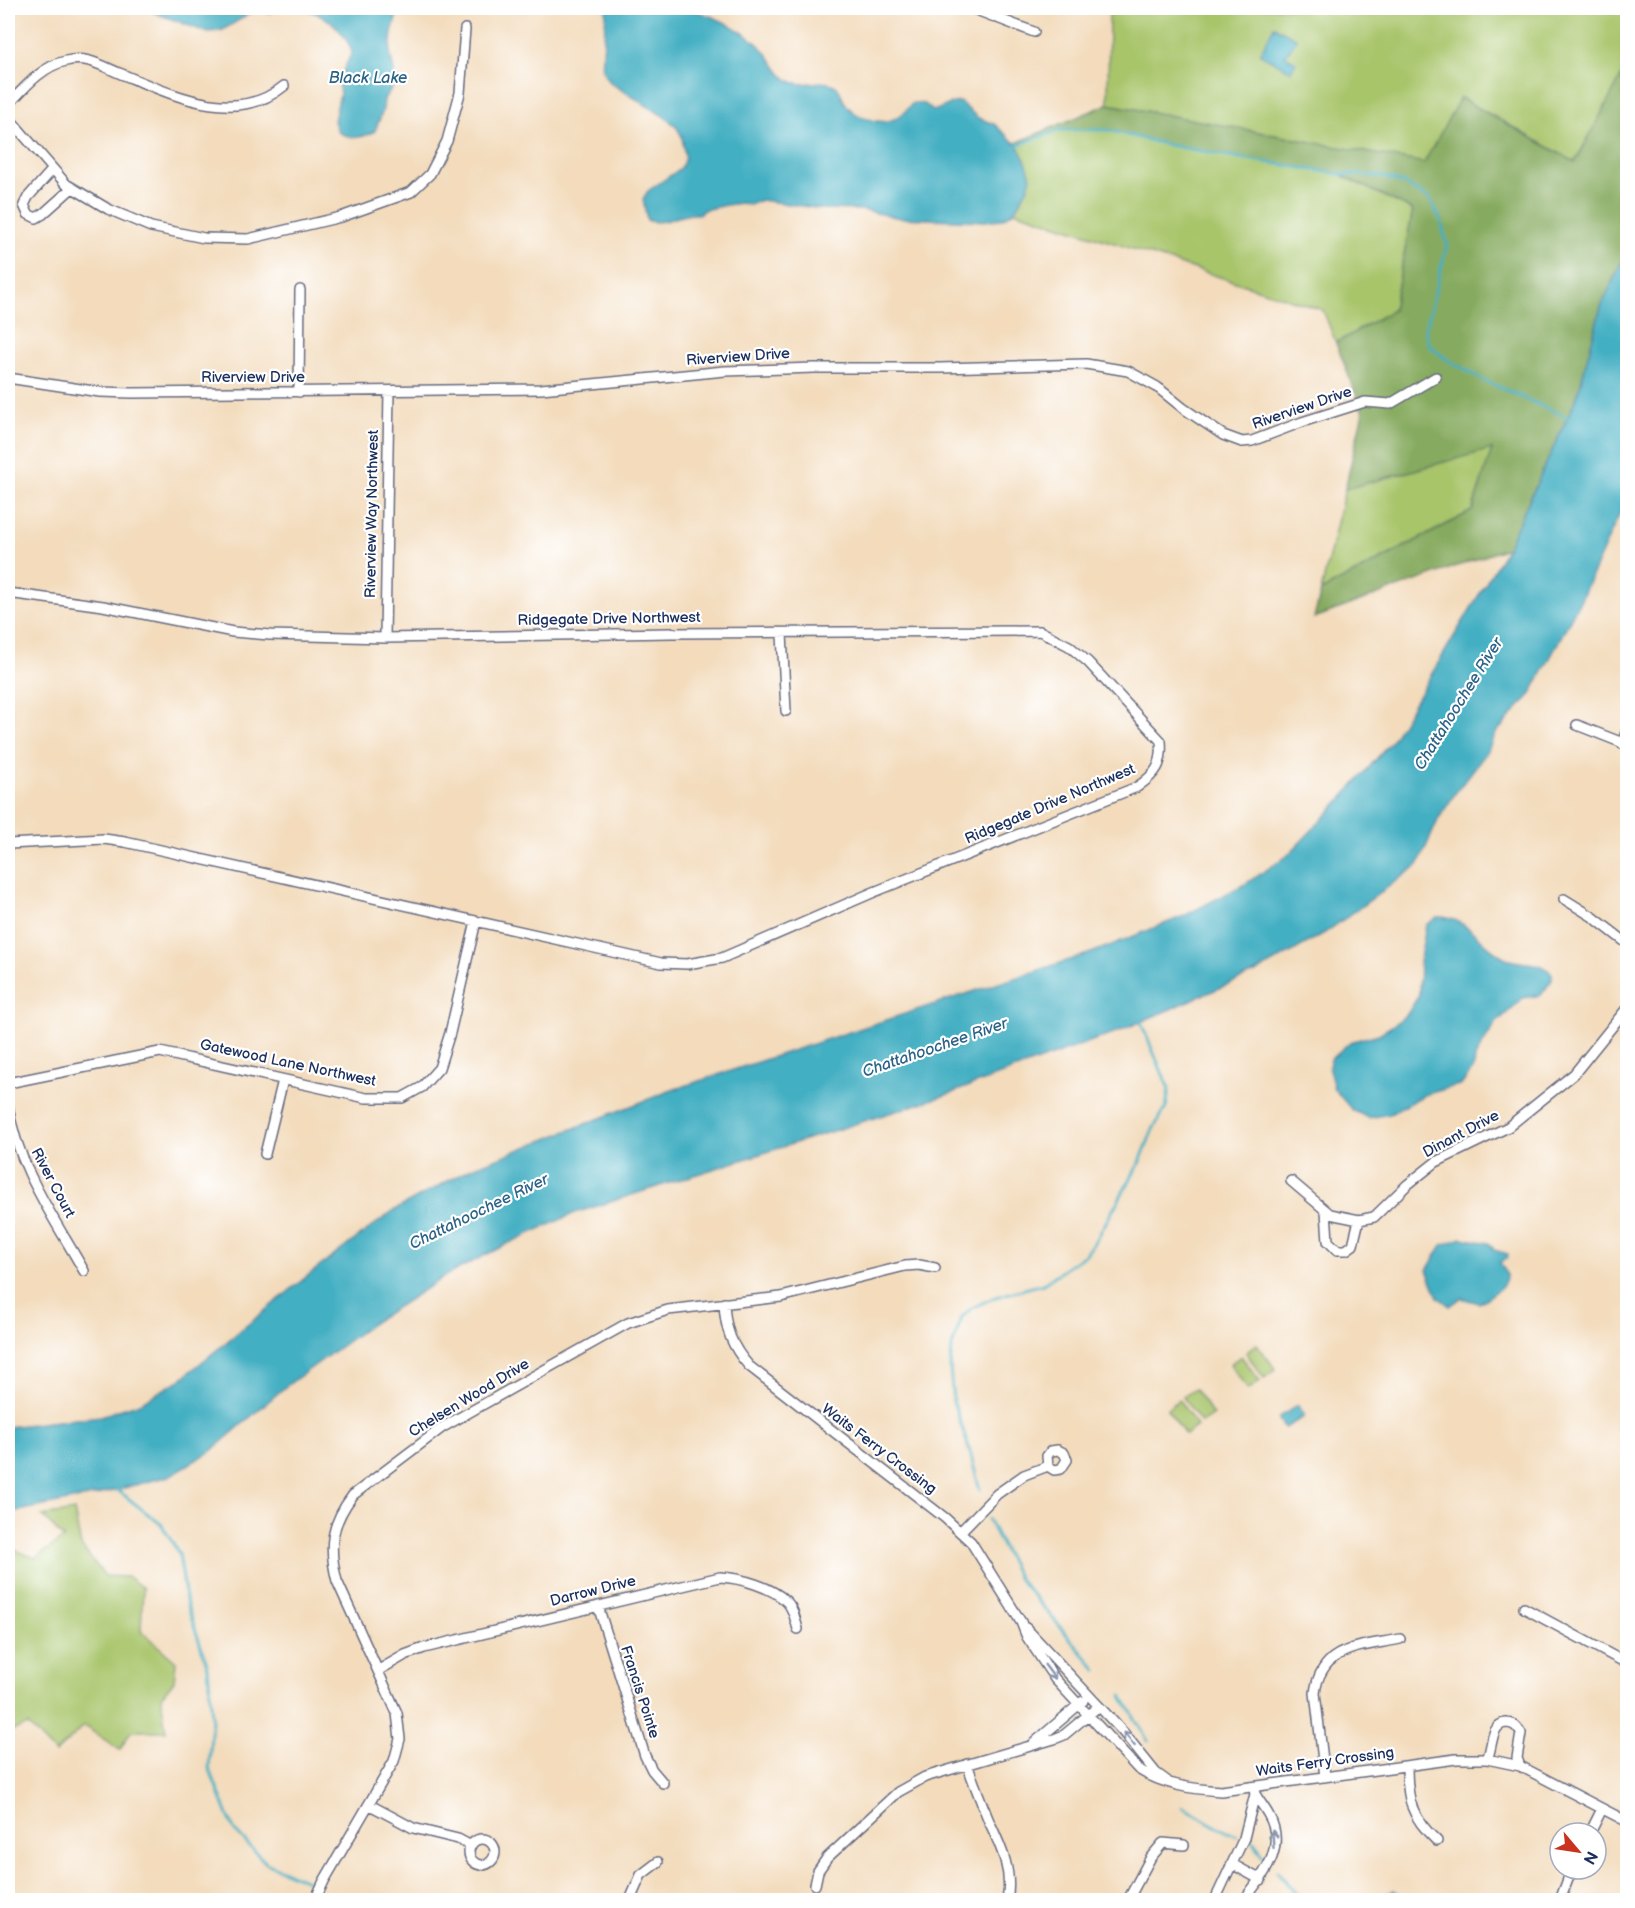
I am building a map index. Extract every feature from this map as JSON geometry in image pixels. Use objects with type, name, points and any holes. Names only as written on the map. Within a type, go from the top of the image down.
[{"type":"street","points":[[970,8],[1034,32]]},
{"type":"street","points":[[8,117],[53,170],[72,188],[108,209],[151,226],[204,238],[248,239],[341,217],[411,192],[430,174],[447,141],[460,93],[465,29]]},
{"type":"street","points":[[8,105],[44,71],[65,61],[88,59],[181,98],[213,105],[240,105],[272,96],[284,86]]},
{"type":"street","points":[[53,170],[28,197],[24,205],[28,214],[36,218],[43,214],[72,188]]},
{"type":"street","points":[[299,392],[300,290]]},
{"type":"street","name":"Riverview Drive","points":[[8,378],[100,392],[389,391],[541,389],[724,371],[771,369],[1086,364],[1128,371],[1157,387],[1223,435],[1242,442],[1252,441],[1365,402],[1390,404],[1436,377]]},
{"type":"street","name":"Riverview Way Northwest","points":[[385,638],[389,391]]},
{"type":"street","name":"Ridgegate Drive Northwest","points":[[8,593],[103,606],[233,632],[270,635],[385,638],[671,633],[1040,631],[1069,646],[1088,662],[1161,741],[1162,751],[1156,772],[1137,787],[874,892],[722,958],[687,964],[661,963],[125,842],[104,839],[8,844]]},
{"type":"street","points":[[782,634],[786,711]]},
{"type":"street","points":[[1577,724],[1624,745],[1628,727]]},
{"type":"street","points":[[1564,899],[1593,917],[1628,944]]},
{"type":"street","name":"Gatewood Lane Northwest","points":[[8,1083],[160,1052],[366,1098],[402,1098],[422,1087],[438,1068],[444,1054],[476,921]]},
{"type":"street","name":"Dinant Drive","points":[[1359,1220],[1374,1217],[1407,1185],[1436,1162],[1508,1127],[1574,1074],[1628,1007]]},
{"type":"street","points":[[265,1154],[283,1080]]},
{"type":"street","name":"River Court","points":[[8,1106],[14,1137],[24,1163],[84,1271]]},
{"type":"street","points":[[1291,1181],[1330,1214],[1359,1220],[1353,1245],[1346,1251],[1337,1250],[1328,1241],[1326,1211]]},
{"type":"street","name":"Chelsen Wood Drive","points":[[315,1900],[394,1761],[400,1739],[397,1713],[337,1581],[332,1562],[331,1545],[334,1527],[342,1510],[353,1495],[443,1427],[628,1323],[668,1310],[797,1294],[905,1266],[919,1265],[935,1268]]},
{"type":"street","name":"Waits Ferry Crossing","points":[[724,1303],[725,1322],[730,1338],[738,1353],[749,1366],[945,1518],[971,1542],[1046,1667],[1138,1769],[1152,1778],[1161,1782],[1205,1790],[1254,1791],[1325,1777],[1456,1759],[1487,1759],[1520,1766],[1628,1822]]},
{"type":"street","points":[[960,1532],[997,1494],[1024,1476],[1048,1466]]},
{"type":"street","name":"Darrow Drive","points":[[379,1670],[405,1655],[424,1648],[707,1579],[733,1578],[758,1584],[786,1602],[793,1611],[798,1629]]},
{"type":"street","name":"Francis Pointe","points":[[598,1605],[645,1756],[652,1770],[663,1782]]},
{"type":"street","points":[[1524,1608],[1628,1664]]},
{"type":"street","name":"Waits Ferry Crossing","points":[[1021,1622],[1099,1706],[1156,1773],[1168,1782]]},
{"type":"street","points":[[1325,1777],[1315,1694],[1321,1671],[1330,1659],[1344,1650],[1400,1639]]},
{"type":"street","points":[[1031,1745],[1089,1695]]},
{"type":"street","points":[[815,1885],[818,1871],[826,1858],[898,1792],[924,1777],[1064,1735],[1099,1706]]},
{"type":"street","points":[[1487,1759],[1491,1752],[1495,1729],[1501,1724],[1510,1723],[1517,1726],[1521,1733],[1517,1758],[1520,1766]]},
{"type":"street","points":[[967,1764],[1001,1845],[1009,1876],[1007,1900]]},
{"type":"street","points":[[1407,1766],[1407,1788],[1412,1809],[1422,1828],[1437,1841]]},
{"type":"street","points":[[1215,1900],[1244,1838],[1254,1791]]},
{"type":"street","points":[[1244,1900],[1261,1880],[1272,1861],[1276,1839],[1270,1816],[1254,1791]]},
{"type":"street","points":[[370,1804],[412,1828],[458,1839],[471,1846]]},
{"type":"street","points":[[1596,1821],[1602,1809]]},
{"type":"street","points":[[1128,1900],[1151,1857],[1163,1843],[1184,1845]]},
{"type":"street","points":[[630,1900],[641,1875],[658,1862]]},
{"type":"street","points":[[1232,1864],[1261,1880]]},
{"type":"street","points":[[1563,1900],[1569,1881]]},
{"type":"green space","points":[[1109,8],[1627,8],[1627,67],[1575,162],[1461,98],[1424,163],[1108,104]]},
{"type":"green space","points":[[1627,66],[1627,251],[1601,307],[1577,397],[1507,548],[1314,618],[1321,591],[1472,511],[1492,449],[1345,489],[1363,412],[1336,343],[1393,310],[1413,210],[1339,174],[1168,145],[1107,130],[1060,130],[1017,145],[1016,143],[1108,104],[1424,163],[1460,98],[1575,162]]},
{"type":"green space","points":[[1060,130],[1107,130],[1168,145],[1339,174],[1413,210],[1393,310],[1336,343],[1323,310],[1014,211],[1028,188],[1026,162],[1017,145]]},
{"type":"green space","points":[[1493,448],[1472,511],[1321,591],[1345,489]]},
{"type":"green space","points":[[1257,1344],[1276,1370],[1264,1378],[1246,1353]]},
{"type":"green space","points":[[1241,1356],[1260,1381],[1248,1390],[1230,1364]]},
{"type":"green space","points":[[1195,1389],[1213,1415],[1201,1423],[1183,1397]]},
{"type":"green space","points":[[1179,1400],[1197,1426],[1185,1435],[1167,1409]]},
{"type":"green space","points":[[74,1511],[81,1546],[105,1576],[128,1577],[143,1588],[141,1631],[176,1662],[174,1681],[161,1697],[166,1731],[131,1731],[120,1750],[84,1726],[55,1753],[28,1725],[8,1732],[8,1547],[35,1558],[64,1538],[42,1516]]},
{"type":"water","points":[[677,7],[716,18],[756,42],[787,79],[797,84],[827,82],[832,84],[839,89],[844,101],[853,112],[867,119],[890,121],[901,115],[913,103],[925,104],[933,111],[960,102],[978,118],[994,124],[1017,145],[1031,177],[1028,188],[1014,211],[1002,219],[985,221],[900,218],[862,210],[822,209],[761,200],[750,205],[741,203],[703,210],[700,214],[660,222],[647,220],[643,199],[648,191],[681,168],[685,158],[682,137],[676,126],[612,84],[605,76],[602,68],[608,8]]},
{"type":"water","points":[[142,8],[279,8],[270,13],[254,11],[221,31],[206,32]]},
{"type":"water","name":"Black Lake","points":[[299,8],[399,8],[392,32],[390,53],[394,71],[392,88],[384,99],[383,110],[375,131],[356,137],[338,132],[334,121],[340,94],[338,82],[352,52],[344,35],[332,22],[317,13]]},
{"type":"water","points":[[1274,26],[1297,39],[1285,56],[1296,62],[1291,71],[1260,54]]},
{"type":"water","name":"Chattahoochee River","points":[[1627,251],[1627,497],[1582,597],[1531,694],[1496,733],[1487,752],[1456,792],[1439,818],[1418,865],[1326,932],[1257,972],[1119,1031],[943,1096],[575,1213],[507,1244],[445,1276],[374,1322],[285,1387],[210,1452],[169,1476],[98,1495],[8,1513],[8,1427],[101,1416],[140,1403],[180,1380],[311,1273],[393,1211],[472,1168],[672,1090],[1094,952],[1184,916],[1245,884],[1287,856],[1339,802],[1391,742],[1507,548],[1577,397],[1601,307]]},
{"type":"water","points":[[1438,917],[1457,921],[1504,957],[1545,968],[1552,973],[1552,980],[1541,995],[1523,998],[1495,1024],[1475,1057],[1474,1068],[1462,1084],[1424,1095],[1390,1114],[1368,1118],[1352,1110],[1334,1089],[1329,1069],[1331,1059],[1350,1042],[1379,1034],[1408,1013],[1419,995],[1420,959],[1426,925]]},
{"type":"water","points":[[1462,1238],[1489,1243],[1494,1250],[1508,1254],[1507,1259],[1500,1262],[1506,1275],[1503,1284],[1479,1303],[1461,1298],[1450,1306],[1438,1297],[1427,1270],[1442,1245]]},
{"type":"water","points":[[1296,1406],[1304,1417],[1285,1428],[1279,1420],[1280,1417]]},
{"type":"water","points":[[1393,1890],[1412,1900],[1379,1900]]},
{"type":"waterway","points":[[603,8],[607,10]]},
{"type":"waterway","points":[[1017,145],[1060,130],[1107,130],[1168,145],[1240,158],[1339,174],[1380,176],[1403,183],[1430,199],[1441,221],[1447,245],[1425,331],[1430,346],[1445,358],[1483,380],[1569,418]]},
{"type":"waterway","points":[[980,1490],[953,1401],[950,1368],[952,1347],[962,1317],[972,1308],[995,1297],[1043,1284],[1085,1255],[1096,1240],[1140,1162],[1153,1129],[1166,1108],[1169,1089],[1139,1018]]},
{"type":"waterway","points":[[115,1488],[162,1525],[179,1554],[187,1605],[208,1667],[212,1717],[209,1768],[234,1830],[266,1863],[309,1882],[313,1886]]},
{"type":"waterway","points":[[988,1519],[1019,1579],[1097,1670]]},
{"type":"waterway","points":[[1122,1696],[1148,1741]]},
{"type":"waterway","points":[[1183,1807],[1237,1836]]},
{"type":"waterway","points":[[1252,1840],[1267,1860]]},
{"type":"waterway","points":[[1277,1871],[1301,1900]]},
{"type":"waterway","points":[[337,1896],[342,1900]]}]
